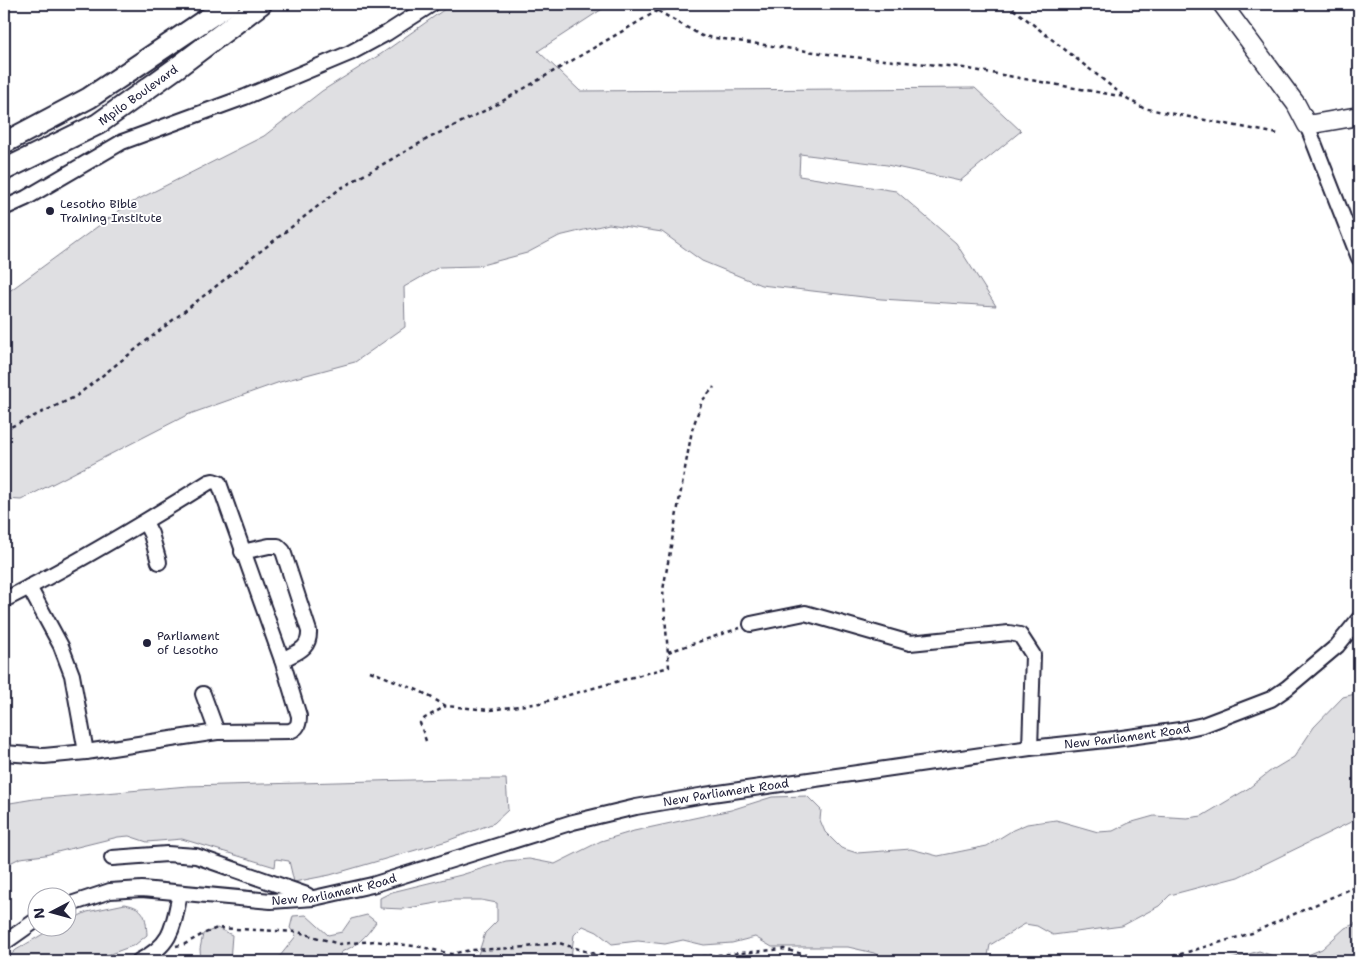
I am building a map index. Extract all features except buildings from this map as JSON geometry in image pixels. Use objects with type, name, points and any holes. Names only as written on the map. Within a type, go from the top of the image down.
[{"type":"highway","name":"Mpilo Boulevard","points":[[4,143],[89,98],[229,4]]},
{"type":"highway","name":"Mpilo Boulevard","points":[[4,170],[98,124],[261,4]]},
{"type":"main road","points":[[1222,4],[1296,104],[1307,125],[1359,116]]},
{"type":"street","points":[[4,208],[26,198],[122,142],[245,97],[350,53],[387,33],[432,4]]},
{"type":"street","points":[[1307,125],[1359,258]]},
{"type":"street","points":[[4,600],[145,522],[213,481],[219,484],[221,488],[300,716],[296,729],[290,731],[217,732],[86,752],[44,756],[4,752]]},
{"type":"street","points":[[145,522],[151,534],[159,562]]},
{"type":"street","points":[[242,552],[269,546],[278,546],[283,551],[310,639],[306,647],[282,660]]},
{"type":"street","points":[[29,587],[62,646],[72,675],[86,752]]},
{"type":"street","points":[[751,624],[805,613],[910,643],[1009,633],[1020,635],[1033,655],[1030,748]]},
{"type":"street","name":"New Parliament Road","points":[[78,902],[110,891],[142,889],[271,901],[314,898],[372,885],[573,822],[636,807],[765,786],[1030,748],[1180,730],[1203,725],[1271,699],[1337,646],[1359,619]]},
{"type":"street","points":[[203,694],[217,732]]},
{"type":"street","points":[[112,858],[167,854],[196,856],[314,898]]},
{"type":"street","points":[[139,961],[153,954],[166,942],[173,927],[180,893]]},
{"type":"street","points":[[4,942],[28,926]]},
{"type":"path","points":[[4,430],[75,397],[341,188],[429,138],[494,106],[657,11],[694,4]]},
{"type":"path","points":[[1007,4],[1125,97],[1143,108],[1278,134]]},
{"type":"path","points":[[657,11],[702,36],[842,56],[958,67],[1125,97]]},
{"type":"path","points":[[370,671],[420,691],[446,706],[490,710],[540,703],[669,667],[663,590],[692,430],[702,401],[714,387]]},
{"type":"path","points":[[668,652],[751,624]]},
{"type":"path","points":[[426,741],[420,723],[446,706]]},
{"type":"path","points":[[1157,961],[1252,932],[1359,885]]},
{"type":"path","points":[[166,942],[176,946],[185,944],[218,928],[298,932],[339,944],[374,941],[422,947],[451,954],[559,943],[588,952],[626,960],[686,958],[784,949],[828,961]]},
{"type":"shaded area","points":[[452,4],[610,4],[538,51],[580,91],[975,88],[1021,131],[960,181],[887,165],[800,154],[799,176],[896,191],[956,243],[996,306],[881,299],[761,285],[702,261],[662,232],[609,224],[559,236],[527,253],[478,266],[439,267],[404,287],[405,327],[355,362],[280,382],[187,415],[21,500],[4,499],[4,295],[127,205],[264,136],[322,91],[381,54]]},
{"type":"shaded area","points":[[1359,693],[1359,818],[1238,877],[1170,895],[1159,906],[1122,926],[1053,935],[1037,926],[1025,924],[990,945],[987,961],[886,961],[874,953],[848,947],[772,947],[755,937],[732,943],[704,945],[683,940],[665,944],[638,941],[612,944],[597,932],[583,926],[574,935],[571,957],[553,961],[476,961],[485,933],[497,921],[497,903],[481,900],[453,900],[403,909],[380,908],[380,898],[392,892],[461,875],[506,861],[529,859],[555,864],[601,841],[634,831],[731,810],[772,797],[807,796],[821,810],[820,820],[825,832],[841,848],[857,853],[911,849],[938,856],[987,846],[1027,824],[1056,820],[1098,832],[1113,831],[1129,823],[1154,816],[1187,818],[1202,816],[1249,788],[1269,772],[1294,757],[1314,727],[1343,697]]},
{"type":"shaded area","points":[[506,779],[508,810],[494,823],[447,841],[330,875],[294,882],[289,861],[276,859],[275,867],[182,839],[147,842],[129,836],[45,855],[20,858],[4,866],[4,804],[34,799],[188,786]]},
{"type":"shaded area","points":[[125,904],[132,906],[143,914],[147,935],[135,945],[91,961],[4,961],[16,950],[36,938],[78,938],[78,916],[87,912]]},
{"type":"shaded area","points":[[306,915],[328,935],[342,932],[351,919],[367,915],[376,922],[361,940],[341,952],[338,961],[276,961],[296,936],[290,928],[293,916]]},
{"type":"shaded area","points":[[1359,922],[1359,961],[1226,961],[1259,951],[1273,956],[1296,960],[1322,949],[1345,928]]},
{"type":"shaded area","points":[[217,928],[232,935],[230,961],[201,961],[200,949],[203,934]]},
{"type":"place","name":"Lesotho Bible Training Institute","points":[[50,211]]},
{"type":"place","name":"Parliament of Lesotho","points":[[147,643]]}]
